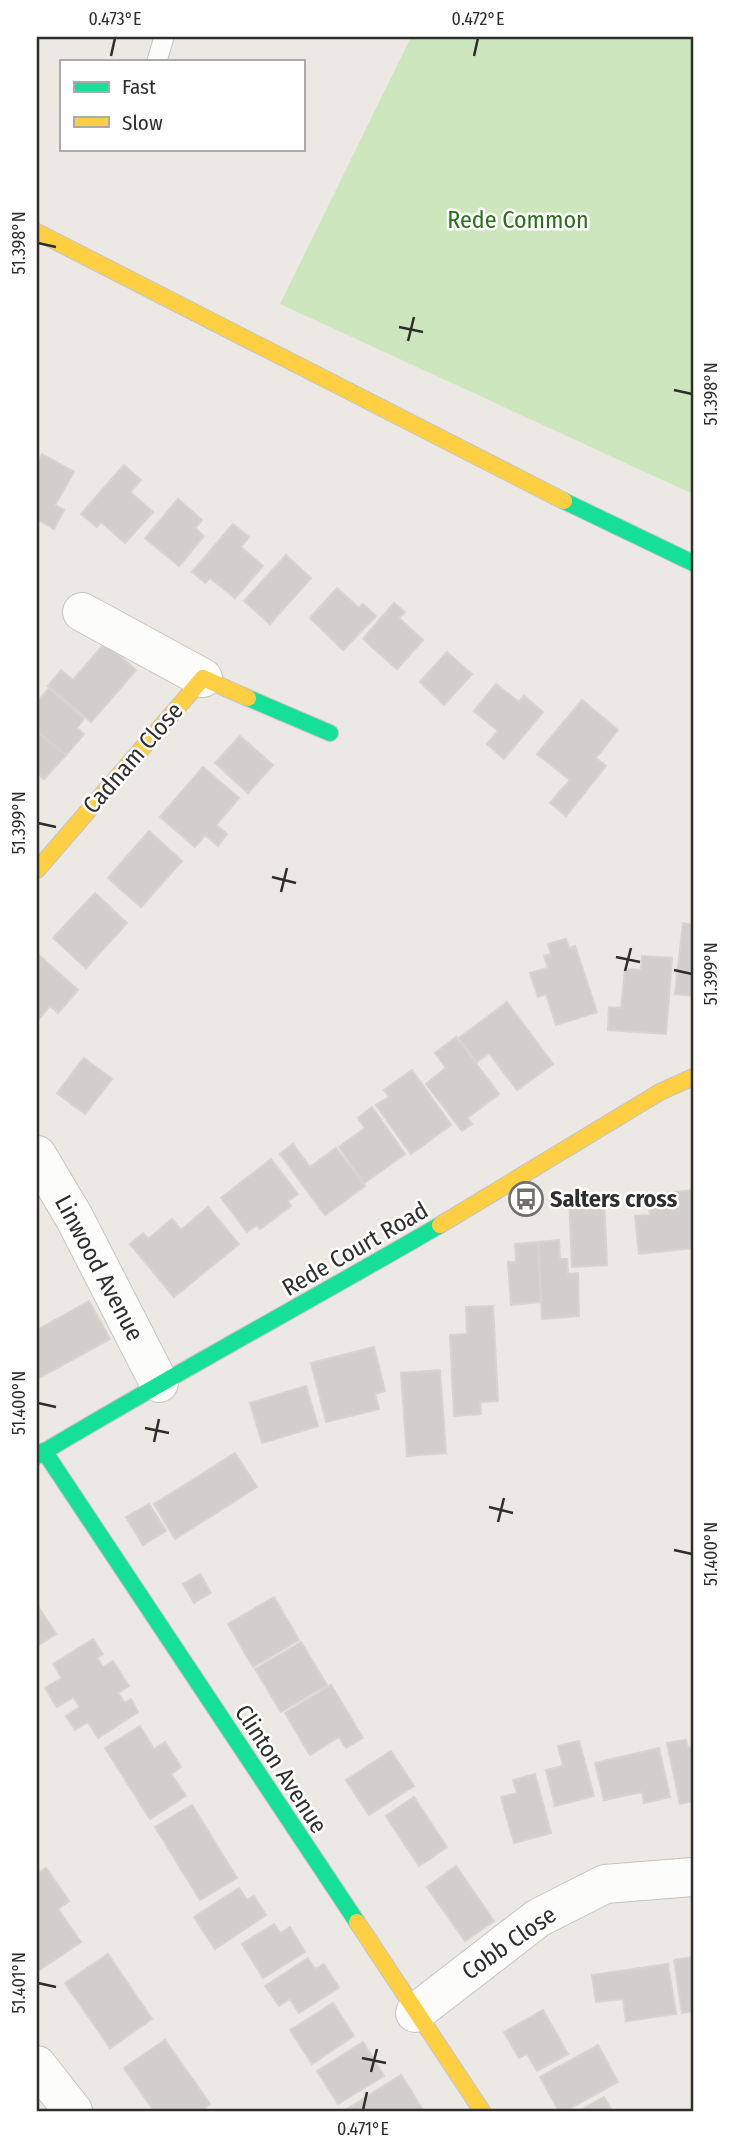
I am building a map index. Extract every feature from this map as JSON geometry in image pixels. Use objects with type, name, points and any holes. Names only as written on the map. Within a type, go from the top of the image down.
[{"type":"main road","points":[[37,232],[576,507],[693,563]]},
{"type":"main road","name":"Cadnam Close","points":[[37,870],[203,678],[330,733]]},
{"type":"main road","name":"Rede Court Road","points":[[40,1454],[159,1383],[246,1339],[481,1202],[660,1091],[693,1077]]},
{"type":"main road","name":"Clinton Avenue","points":[[40,1454],[482,2111]]},
{"type":"street","name":"Cadnam Close","points":[[82,612],[203,678]]},
{"type":"street","name":"Linwood Avenue","points":[[37,1155],[74,1217],[159,1383]]},
{"type":"street","name":"Cobb Close","points":[[415,2013],[538,1918],[605,1884],[693,1877]]},
{"type":"street","points":[[37,2065],[73,2111]]},
{"type":"lane","points":[[157,60],[164,37]]},
{"type":"green space","name":"Rede Common","points":[[411,37],[693,37],[693,494],[280,304]]},
{"type":"building","points":[[42,454],[74,472],[55,505],[64,510],[54,529],[37,519],[37,464]]},
{"type":"building","points":[[124,465],[141,480],[130,492],[153,512],[125,543],[101,522],[97,527],[81,514]]},
{"type":"building","points":[[178,499],[202,520],[195,528],[204,536],[179,566],[145,538]]},
{"type":"building","points":[[233,524],[249,537],[241,547],[263,566],[235,598],[210,578],[205,583],[192,572]]},
{"type":"building","points":[[286,555],[311,578],[270,624],[244,601]]},
{"type":"building","points":[[337,588],[359,608],[363,604],[376,616],[343,650],[310,618]]},
{"type":"building","points":[[394,603],[405,612],[399,618],[423,640],[397,669],[363,639]]},
{"type":"building","points":[[105,643],[136,670],[91,722],[48,686],[61,670],[73,680]]},
{"type":"building","points":[[447,652],[472,674],[444,705],[420,682]]},
{"type":"building","points":[[496,684],[519,702],[524,696],[543,712],[504,759],[487,744],[498,731],[474,711]]},
{"type":"building","points":[[49,688],[84,719],[77,728],[84,734],[66,755],[37,732],[37,702]]},
{"type":"building","points":[[582,700],[618,730],[596,758],[606,766],[566,816],[550,803],[570,780],[537,754]]},
{"type":"building","points":[[37,732],[66,755],[44,779],[37,773]]},
{"type":"building","points":[[240,736],[273,765],[248,793],[215,763]]},
{"type":"building","points":[[203,767],[239,798],[216,825],[227,834],[218,846],[205,835],[195,847],[160,817]]},
{"type":"building","points":[[149,831],[182,861],[141,907],[108,878]]},
{"type":"building","points":[[95,893],[127,923],[86,968],[53,938]]},
{"type":"building","points":[[683,923],[693,925],[693,996],[675,994]]},
{"type":"building","points":[[566,939],[569,948],[575,946],[597,1012],[556,1025],[546,994],[538,997],[530,973],[548,968],[544,956],[551,954],[548,944]]},
{"type":"building","points":[[39,955],[78,990],[58,1013],[50,1006],[37,1021],[37,957]]},
{"type":"building","points":[[642,956],[672,958],[666,1034],[608,1030],[609,1007],[621,1008],[625,969],[641,970]]},
{"type":"building","points":[[507,1002],[553,1064],[517,1090],[489,1053],[477,1062],[459,1038]]},
{"type":"building","points":[[456,1037],[499,1094],[467,1118],[472,1124],[462,1131],[426,1084],[446,1068],[435,1053]]},
{"type":"building","points":[[84,1058],[112,1079],[85,1114],[57,1093]]},
{"type":"building","points":[[412,1070],[451,1125],[411,1154],[376,1105],[389,1097],[384,1090]]},
{"type":"building","points":[[372,1107],[405,1154],[364,1183],[339,1147],[365,1128],[358,1118]]},
{"type":"building","points":[[293,1144],[310,1167],[336,1148],[365,1186],[325,1215],[280,1154]]},
{"type":"building","points":[[271,1159],[298,1194],[288,1201],[291,1206],[260,1229],[257,1225],[247,1232],[221,1198]]},
{"type":"building","points":[[693,1190],[693,1248],[639,1254],[635,1216],[650,1215],[648,1195]]},
{"type":"building","points":[[604,1196],[607,1265],[572,1267],[569,1198]]},
{"type":"building","points":[[208,1207],[239,1244],[174,1297],[130,1244],[143,1233],[148,1239],[172,1219],[181,1230]]},
{"type":"building","points":[[559,1240],[560,1259],[567,1259],[568,1274],[578,1273],[579,1316],[542,1319],[538,1242]]},
{"type":"building","points":[[538,1242],[541,1302],[511,1305],[508,1262],[516,1262],[515,1244]]},
{"type":"building","points":[[89,1301],[110,1339],[37,1379],[37,1330]]},
{"type":"building","points":[[493,1306],[498,1401],[480,1402],[481,1414],[454,1416],[450,1335],[467,1334],[466,1307]]},
{"type":"building","points":[[374,1347],[385,1391],[375,1394],[379,1409],[326,1422],[311,1363]]},
{"type":"building","points":[[440,1370],[446,1453],[407,1456],[401,1373]]},
{"type":"building","points":[[306,1386],[318,1426],[262,1443],[250,1403]]},
{"type":"building","points":[[235,1453],[257,1487],[175,1539],[154,1504]]},
{"type":"building","points":[[149,1504],[166,1531],[143,1545],[126,1517]]},
{"type":"building","points":[[200,1574],[211,1593],[194,1603],[183,1584]]},
{"type":"building","points":[[274,1597],[299,1640],[253,1667],[228,1624]]},
{"type":"building","points":[[37,1605],[56,1634],[37,1646]]},
{"type":"building","points":[[93,1639],[103,1654],[97,1658],[103,1667],[113,1661],[129,1686],[118,1693],[125,1703],[131,1699],[138,1712],[98,1738],[88,1722],[75,1730],[66,1716],[80,1707],[73,1697],[57,1707],[45,1688],[62,1678],[53,1664]]},
{"type":"building","points":[[301,1642],[327,1685],[281,1712],[255,1669]]},
{"type":"building","points":[[331,1685],[363,1738],[346,1748],[339,1737],[310,1755],[285,1713]]},
{"type":"building","points":[[140,1726],[154,1749],[165,1742],[181,1767],[171,1774],[186,1796],[150,1819],[105,1748]]},
{"type":"building","points":[[686,1740],[688,1748],[693,1747],[693,1801],[680,1804],[667,1743]]},
{"type":"building","points":[[579,1741],[594,1796],[555,1806],[546,1770],[563,1766],[558,1746]]},
{"type":"building","points":[[659,1748],[670,1797],[644,1803],[642,1792],[604,1800],[595,1763]]},
{"type":"building","points":[[391,1751],[414,1786],[369,1815],[346,1780]]},
{"type":"building","points":[[535,1774],[551,1833],[514,1843],[501,1797],[517,1793],[513,1780]]},
{"type":"building","points":[[414,1797],[447,1847],[419,1866],[386,1816]]},
{"type":"building","points":[[192,1805],[237,1878],[200,1900],[155,1827]]},
{"type":"building","points":[[456,1866],[494,1921],[465,1941],[427,1887]]},
{"type":"building","points":[[46,1868],[69,1901],[58,1909],[81,1942],[38,1971],[37,1874]]},
{"type":"building","points":[[239,1888],[247,1900],[254,1896],[266,1915],[215,1949],[194,1917]]},
{"type":"building","points":[[274,1924],[280,1933],[290,1927],[305,1952],[263,1978],[242,1944]]},
{"type":"building","points":[[108,1954],[152,2019],[110,2048],[65,1983]]},
{"type":"building","points":[[693,1957],[693,2011],[682,2013],[674,1960]]},
{"type":"building","points":[[308,1958],[315,1969],[324,1964],[339,1988],[299,2013],[290,1999],[279,2006],[265,1986]]},
{"type":"building","points":[[668,1964],[676,2014],[626,2021],[623,1999],[596,2002],[592,1975]]},
{"type":"building","points":[[333,2003],[354,2036],[312,2064],[290,2030]]},
{"type":"building","points":[[543,2010],[568,2054],[537,2071],[527,2054],[519,2058],[504,2032]]},
{"type":"building","points":[[165,2040],[210,2104],[200,2111],[154,2111],[124,2068]]},
{"type":"building","points":[[363,2042],[384,2076],[338,2104],[317,2071]]},
{"type":"building","points":[[598,2045],[618,2082],[565,2111],[559,2111],[540,2077]]},
{"type":"building","points":[[401,2075],[423,2110],[344,2111]]},
{"type":"building","points":[[604,2097],[612,2111],[579,2111]]},
{"type":"traffic: fast","points":[[564,501],[693,563]]},
{"type":"traffic: fast","points":[[248,698],[330,733]]},
{"type":"traffic: fast","points":[[37,1456],[440,1225]]},
{"type":"traffic: fast","points":[[44,1451],[357,1922]]},
{"type":"traffic: slow","points":[[37,232],[564,501]]},
{"type":"traffic: slow","points":[[37,870],[203,678],[248,698]]},
{"type":"traffic: slow","points":[[440,1225],[660,1092],[693,1077]]},
{"type":"traffic: slow","points":[[357,1922],[482,2111]]},
{"type":"place","name":"Salters cross","points":[[526,1199]]}]
